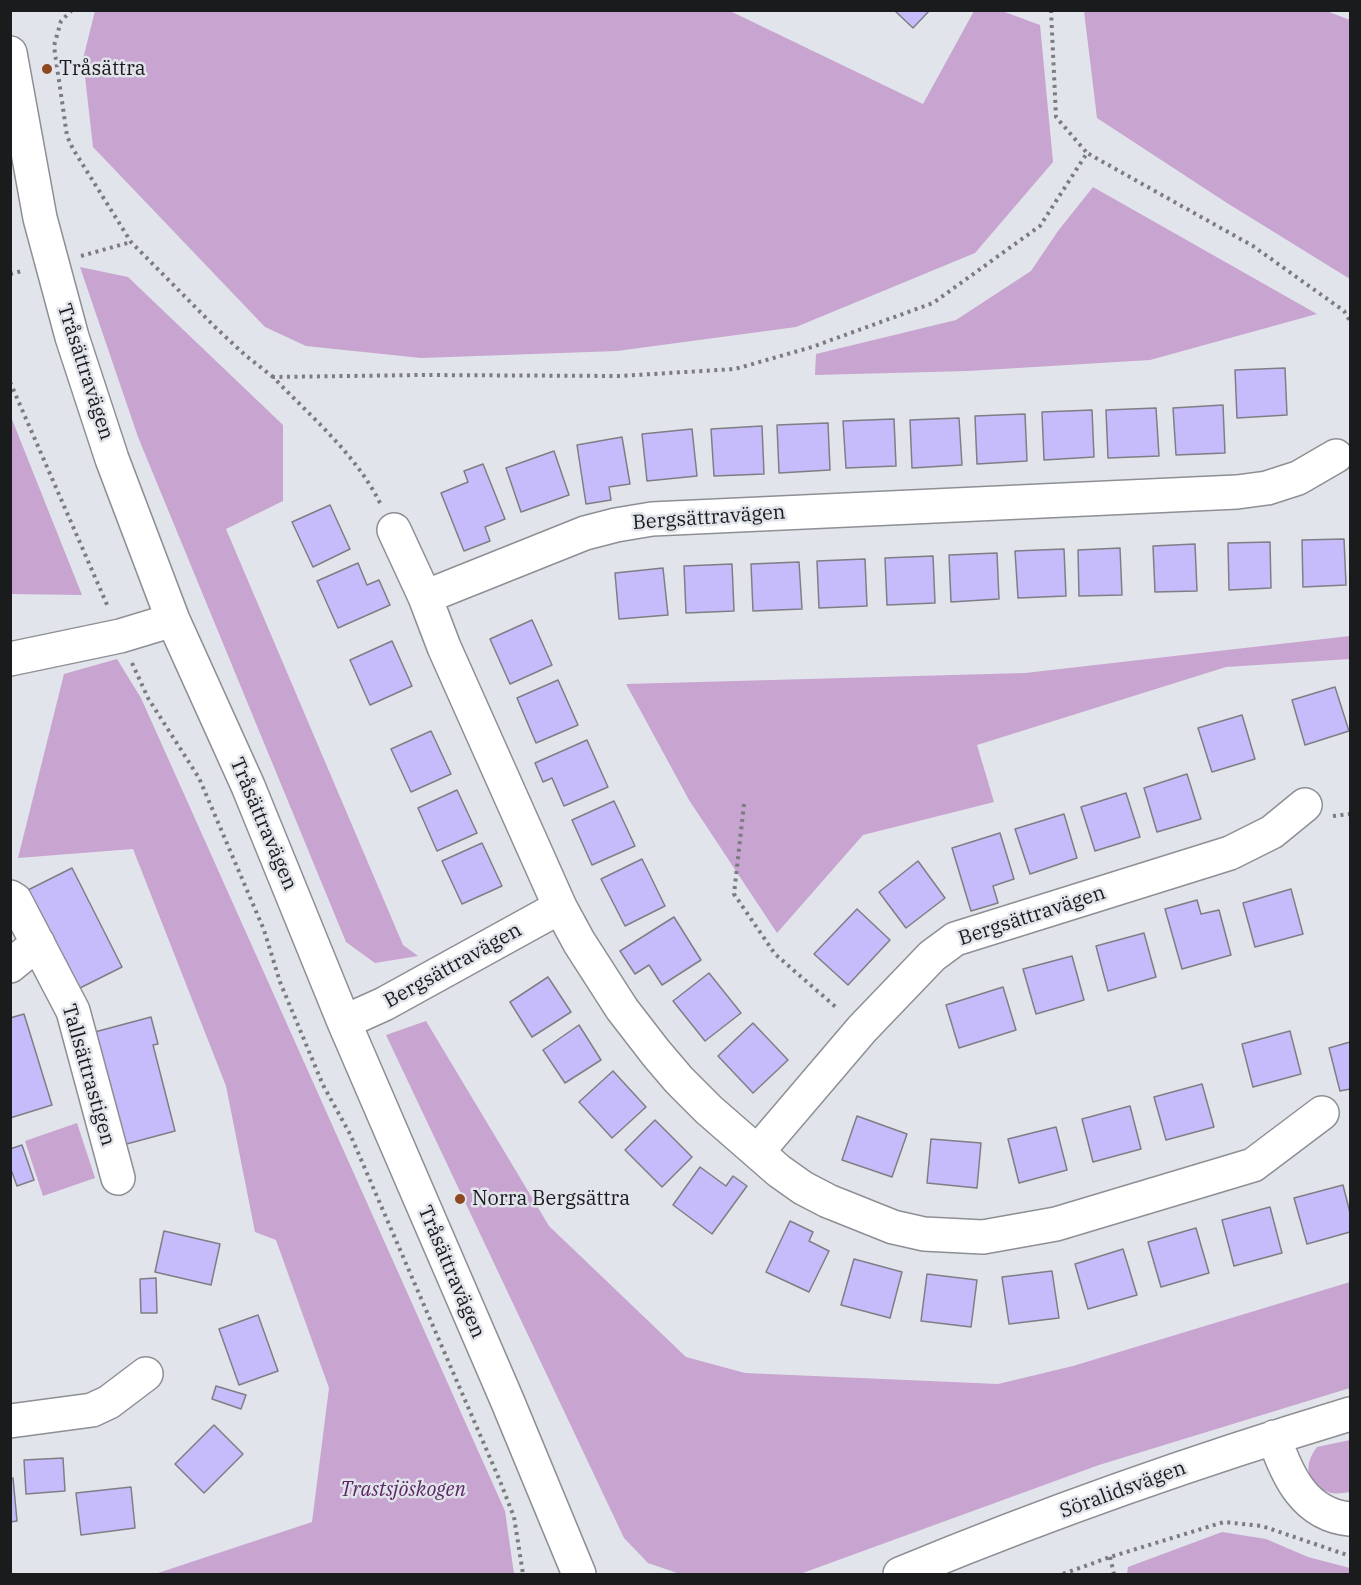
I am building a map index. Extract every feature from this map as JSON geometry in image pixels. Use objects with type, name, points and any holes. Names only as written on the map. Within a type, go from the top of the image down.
[{"type":"street","name":"Tråsättravägen","points":[[10,53],[40,218],[72,337],[112,459],[173,620],[248,786],[344,1022],[507,1400],[579,1575]]},
{"type":"street","name":"Bergsättravägen","points":[[424,597],[585,533],[625,523],[652,519],[1237,492],[1267,488],[1298,478],[1336,456]]},
{"type":"street","points":[[394,530],[560,907],[579,942],[622,1009],[656,1053],[709,1110],[803,1188],[860,1215],[924,1234],[983,1237],[1056,1224],[1253,1165],[1322,1113]]},
{"type":"street","points":[[10,659],[120,636],[173,620]]},
{"type":"street","name":"Bergsättravägen","points":[[758,1151],[862,1029],[932,956],[955,939],[1230,854],[1272,832],[1305,805]]},
{"type":"street","name":"Tallsättrastigen","points":[[10,897],[15,900],[73,1011],[118,1178]]},
{"type":"street","name":"Bergsättravägen","points":[[344,1022],[384,1004],[560,907]]},
{"type":"street","points":[[10,966],[38,943]]},
{"type":"street","points":[[10,1421],[92,1410],[117,1397],[146,1374]]},
{"type":"street","name":"Söralidsvägen","points":[[900,1575],[1123,1488],[1350,1414]]},
{"type":"street","points":[[1274,1437],[1285,1467],[1306,1500],[1327,1514],[1350,1519]]},
{"type":"path","points":[[72,10],[61,21],[54,46],[67,136],[73,149],[131,242],[215,327],[273,377],[353,460],[369,480],[394,530]]},
{"type":"path","points":[[1051,10],[1056,117],[1087,153],[1253,246],[1344,311],[1350,321]]},
{"type":"path","points":[[273,377],[620,376],[735,369],[812,347],[933,303],[1040,226],[1087,153]]},
{"type":"path","points":[[74,258],[131,242]]},
{"type":"path","points":[[10,274],[22,271]]},
{"type":"path","points":[[10,382],[148,698],[199,778],[264,930],[280,982],[323,1085],[350,1134],[500,1481],[514,1517],[523,1575]]},
{"type":"path","points":[[744,804],[734,894],[775,954],[862,1029]]},
{"type":"path","points":[[1063,1575],[1110,1557],[1224,1522],[1262,1526],[1350,1556]]},
{"type":"path","points":[[1110,1557],[1114,1575]]},
{"type":"green space","points":[[1324,10],[1350,20],[1350,279],[1227,203],[1097,118],[1084,11]]},
{"type":"green space","points":[[95,11],[730,11],[923,104],[974,11],[1002,11],[1040,25],[1053,162],[975,253],[796,327],[617,351],[421,358],[306,346],[265,327],[93,147],[83,59]]},
{"type":"green space","points":[[1093,187],[1317,314],[1150,360],[968,371],[815,375],[816,354],[956,320],[1031,271],[1058,231]]},
{"type":"green space","points":[[80,267],[128,277],[283,425],[283,501],[226,529],[403,945],[418,956],[375,963],[346,942],[138,437]]},
{"type":"green space","points":[[11,417],[82,595],[11,594]]},
{"type":"green space","points":[[1350,636],[1350,659],[1226,667],[977,745],[994,802],[863,835],[777,933],[689,800],[626,684],[1025,673]]},
{"type":"green space","name":"Trastsjöskogen","points":[[117,659],[141,698],[505,1511],[514,1574],[155,1574],[312,1522],[329,1388],[276,1240],[255,1232],[226,1086],[133,849],[18,858],[64,674]]},
{"type":"green space","points":[[426,1021],[549,1226],[686,1357],[745,1373],[998,1384],[1073,1366],[1350,1282],[1350,1388],[1099,1465],[800,1574],[680,1574],[648,1563],[624,1538],[386,1035]]},
{"type":"green space","points":[[77,1123],[95,1178],[43,1196],[25,1141]]},
{"type":"green space","points":[[1350,1440],[1350,1492],[1331,1493],[1323,1490],[1309,1475],[1309,1461],[1312,1454],[1317,1447]]},
{"type":"green space","points":[[1222,1532],[1266,1539],[1308,1557],[1350,1568],[1350,1574],[1127,1574],[1128,1567]]},
{"type":"building","points":[[894,10],[930,10],[913,28]]},
{"type":"building","points":[[1285,368],[1287,415],[1237,418],[1235,370]]},
{"type":"building","points":[[1223,405],[1225,453],[1176,455],[1173,408]]},
{"type":"building","points":[[1156,408],[1159,456],[1108,458],[1106,410]]},
{"type":"building","points":[[1092,410],[1094,457],[1044,460],[1042,412]]},
{"type":"building","points":[[1025,414],[1027,461],[977,464],[975,416]]},
{"type":"building","points":[[959,418],[962,465],[912,468],[910,420]]},
{"type":"building","points":[[894,419],[896,466],[846,468],[843,421]]},
{"type":"building","points":[[828,423],[830,470],[779,473],[777,425]]},
{"type":"building","points":[[762,426],[764,474],[714,476],[711,429]]},
{"type":"building","points":[[692,429],[697,476],[647,481],[642,434]]},
{"type":"building","points":[[622,437],[630,484],[609,487],[611,500],[586,504],[577,445]]},
{"type":"building","points":[[554,451],[569,495],[521,512],[506,468]]},
{"type":"building","points":[[483,464],[505,519],[485,527],[490,541],[464,551],[441,493],[468,482],[464,471]]},
{"type":"building","points":[[330,505],[350,549],[313,567],[292,522]]},
{"type":"building","points":[[1344,539],[1346,585],[1303,587],[1302,540]]},
{"type":"building","points":[[1270,542],[1271,588],[1229,590],[1228,543]]},
{"type":"building","points":[[1195,544],[1197,591],[1155,592],[1153,546]]},
{"type":"building","points":[[1120,548],[1122,595],[1079,596],[1078,550]]},
{"type":"building","points":[[1064,549],[1066,596],[1018,598],[1015,551]]},
{"type":"building","points":[[997,553],[999,599],[951,602],[949,555]]},
{"type":"building","points":[[933,556],[935,603],[887,605],[885,558]]},
{"type":"building","points":[[865,559],[867,606],[819,608],[817,561]]},
{"type":"building","points":[[799,562],[802,609],[753,611],[751,564]]},
{"type":"building","points":[[358,563],[367,585],[379,580],[390,605],[338,628],[317,581]]},
{"type":"building","points":[[732,564],[734,611],[686,613],[684,566]]},
{"type":"building","points":[[663,568],[668,615],[619,619],[615,573]]},
{"type":"building","points":[[532,620],[552,665],[510,684],[490,639]]},
{"type":"building","points":[[392,641],[412,686],[370,705],[350,660]]},
{"type":"building","points":[[558,680],[578,725],[536,743],[517,698]]},
{"type":"building","points":[[1335,687],[1349,731],[1305,745],[1292,700]]},
{"type":"building","points":[[1242,715],[1255,759],[1212,772],[1198,728]]},
{"type":"building","points":[[431,731],[451,774],[411,792],[391,749]]},
{"type":"building","points":[[587,740],[608,787],[564,806],[552,778],[543,782],[535,763]]},
{"type":"building","points":[[1187,774],[1201,819],[1157,832],[1144,788]]},
{"type":"building","points":[[457,790],[477,833],[437,851],[418,808]]},
{"type":"building","points":[[1126,793],[1140,837],[1095,851],[1081,807]]},
{"type":"building","points":[[614,801],[635,846],[592,865],[572,820]]},
{"type":"building","points":[[1064,814],[1077,858],[1030,874],[1015,829]]},
{"type":"building","points":[[1000,833],[1014,879],[993,886],[998,903],[971,911],[952,848]]},
{"type":"building","points":[[482,843],[502,886],[462,904],[442,861]]},
{"type":"building","points":[[642,859],[665,906],[625,926],[601,879]]},
{"type":"building","points":[[918,861],[945,898],[906,928],[879,892]]},
{"type":"building","points":[[72,868],[122,967],[72,992],[22,893]]},
{"type":"building","points":[[1291,889],[1303,934],[1255,947],[1243,903]]},
{"type":"building","points":[[1197,900],[1201,914],[1219,910],[1231,955],[1182,969],[1165,909]]},
{"type":"building","points":[[857,909],[890,940],[848,985],[814,954]]},
{"type":"building","points":[[674,917],[701,960],[662,985],[649,965],[635,974],[620,951]]},
{"type":"building","points":[[1144,933],[1156,977],[1108,991],[1096,946]]},
{"type":"building","points":[[1072,956],[1084,1000],[1036,1014],[1023,969]]},
{"type":"building","points":[[709,973],[741,1013],[705,1041],[673,1001]]},
{"type":"building","points":[[548,977],[571,1012],[532,1037],[510,1002]]},
{"type":"building","points":[[1003,987],[1016,1030],[959,1048],[946,1005]]},
{"type":"building","points":[[24,1014],[52,1105],[10,1118],[10,1018]]},
{"type":"building","points":[[151,1017],[158,1044],[153,1045],[175,1131],[119,1146],[91,1033]]},
{"type":"building","points":[[753,1023],[788,1060],[753,1093],[718,1056]]},
{"type":"building","points":[[579,1025],[601,1060],[565,1083],[543,1050]]},
{"type":"building","points":[[1290,1031],[1301,1074],[1253,1087],[1242,1044]]},
{"type":"building","points":[[1350,1042],[1350,1089],[1340,1091],[1329,1048]]},
{"type":"building","points":[[613,1071],[646,1107],[612,1138],[579,1102]]},
{"type":"building","points":[[1202,1084],[1214,1127],[1166,1140],[1154,1097]]},
{"type":"building","points":[[1130,1106],[1141,1149],[1093,1162],[1082,1119]]},
{"type":"building","points":[[857,1116],[907,1134],[892,1177],[842,1160]]},
{"type":"building","points":[[655,1120],[692,1157],[662,1187],[625,1150]]},
{"type":"building","points":[[1056,1127],[1067,1170],[1019,1183],[1008,1139]]},
{"type":"building","points":[[931,1139],[981,1143],[977,1188],[927,1183]]},
{"type":"building","points":[[22,1145],[34,1180],[17,1186],[10,1167],[10,1149]]},
{"type":"building","points":[[700,1167],[726,1186],[733,1176],[747,1186],[712,1234],[673,1205]]},
{"type":"building","points":[[1343,1185],[1350,1213],[1350,1232],[1307,1244],[1294,1198]]},
{"type":"building","points":[[1270,1207],[1282,1253],[1234,1266],[1222,1220]]},
{"type":"building","points":[[790,1221],[813,1232],[809,1241],[829,1251],[809,1292],[766,1272]]},
{"type":"building","points":[[1196,1228],[1209,1273],[1161,1287],[1148,1242]]},
{"type":"building","points":[[164,1231],[220,1244],[211,1285],[155,1272]]},
{"type":"building","points":[[1123,1249],[1137,1295],[1088,1309],[1075,1264]]},
{"type":"building","points":[[854,1259],[902,1272],[890,1318],[841,1305]]},
{"type":"building","points":[[1052,1271],[1059,1318],[1009,1324],[1002,1277]]},
{"type":"building","points":[[927,1274],[977,1280],[971,1327],[921,1321]]},
{"type":"building","points":[[156,1278],[157,1313],[141,1313],[140,1279]]},
{"type":"building","points":[[258,1315],[278,1371],[239,1385],[219,1329]]},
{"type":"building","points":[[216,1386],[246,1395],[241,1409],[212,1399]]},
{"type":"building","points":[[214,1425],[243,1454],[204,1493],[175,1464]]},
{"type":"building","points":[[63,1458],[65,1491],[26,1494],[24,1460]]},
{"type":"building","points":[[10,1478],[13,1478],[17,1521],[10,1522]]},
{"type":"building","points":[[131,1487],[135,1528],[81,1535],[76,1493]]},
{"type":"place","name":"Tråsättra","points":[[47,69]]},
{"type":"place","name":"Norra Bergsättra","points":[[460,1199]]}]
